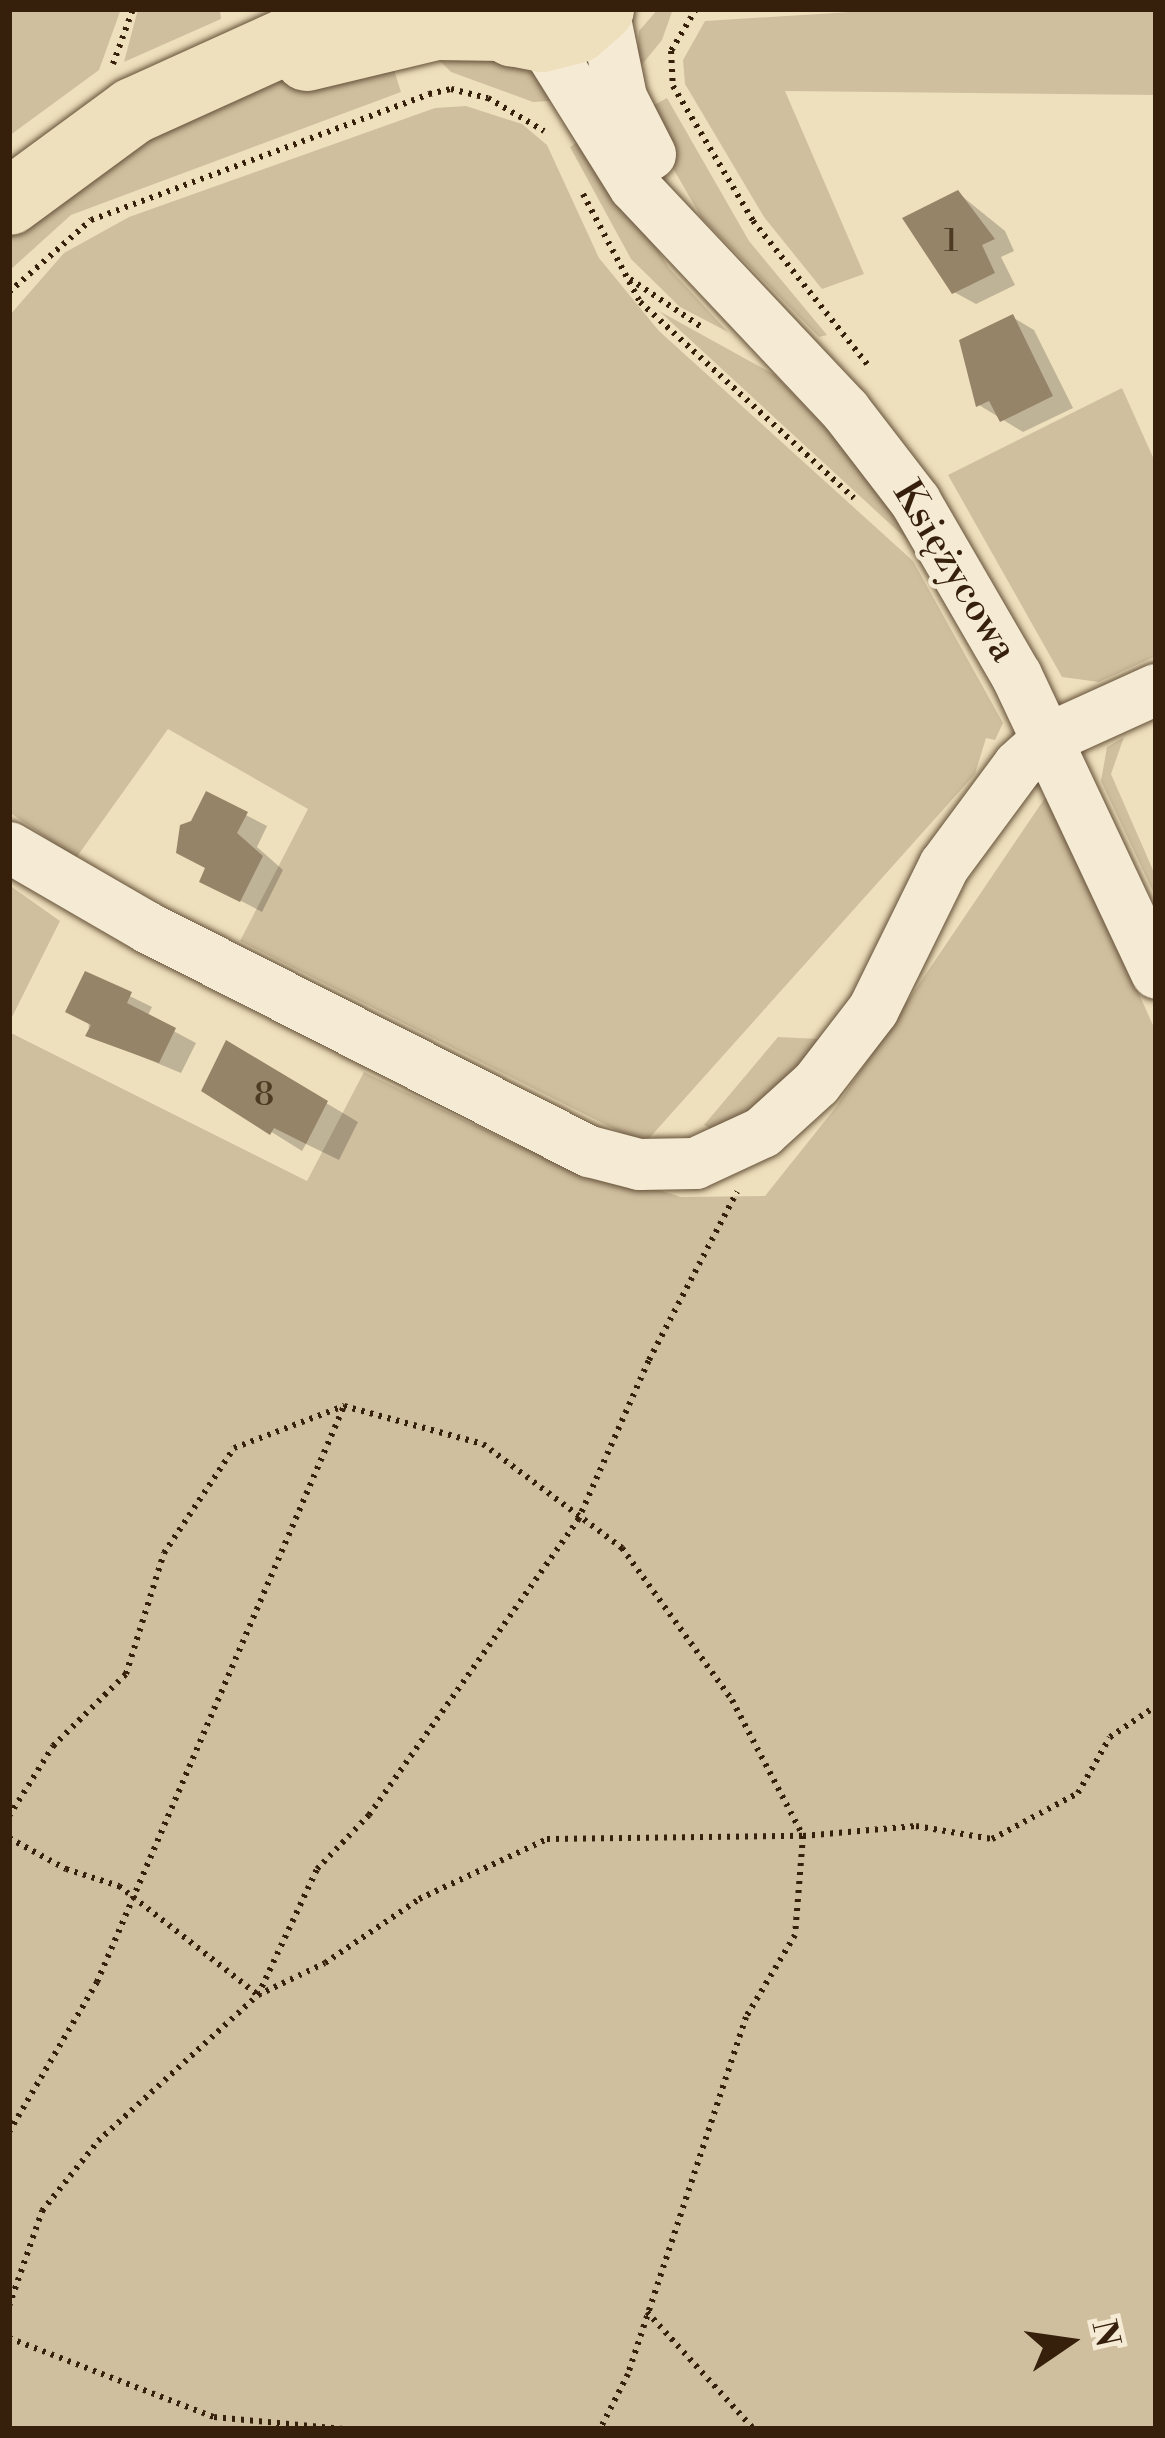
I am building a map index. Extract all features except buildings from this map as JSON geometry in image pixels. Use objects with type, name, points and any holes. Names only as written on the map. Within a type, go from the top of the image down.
[{"type":"main road","points":[[9,202],[117,120],[358,9]]},
{"type":"main road","points":[[238,66],[436,27],[577,30],[602,9]]},
{"type":"street","name":"Księżycowa","points":[[602,9],[621,97],[675,222]]},
{"type":"street","name":"Księżycowa","points":[[509,25],[634,186],[675,222],[905,488],[1048,738],[1156,974]]},
{"type":"street","points":[[9,847],[147,927],[603,1156],[695,1163],[763,1132],[816,1083],[873,1009],[964,835],[1048,738],[1156,689]]},
{"type":"path","points":[[696,9],[671,51],[668,74],[753,221],[855,348]]},
{"type":"path","points":[[9,292],[91,220],[429,94],[451,89],[488,98],[548,133],[554,143]]},
{"type":"path","points":[[548,133],[562,125]]},
{"type":"path","points":[[580,188],[640,302],[871,513]]},
{"type":"path","points":[[258,1995],[317,1869],[421,1745],[478,1651],[578,1520],[763,1132]]},
{"type":"path","points":[[9,2132],[97,1982],[344,1406]]},
{"type":"path","points":[[9,1816],[52,1746],[126,1674],[164,1553],[234,1448],[344,1406],[483,1444],[578,1520],[622,1548],[694,1644],[803,1836],[795,1935],[746,2017],[646,2312],[600,2429]]},
{"type":"path","points":[[9,2306],[43,2211],[70,2176],[258,1995],[325,1963],[419,1899],[547,1839],[803,1836],[916,1826],[992,1839],[1078,1793],[1110,1737],[1156,1706]]},
{"type":"path","points":[[9,1838],[135,1898],[258,1995]]},
{"type":"path","points":[[646,2312],[754,2429]]},
{"type":"path","points":[[9,2338],[214,2417],[343,2429]]},
{"type":"shaded area","points":[[9,9],[121,9],[99,70],[9,136]]},
{"type":"shaded area","points":[[138,9],[220,9],[221,19],[124,62]]},
{"type":"shaded area","points":[[658,9],[673,9],[662,40],[636,72],[639,31]]},
{"type":"shaded area","points":[[899,9],[1156,9],[1156,95],[785,91],[864,274],[822,289],[764,217],[685,84],[683,60],[705,21]]},
{"type":"shaded area","points":[[387,48],[401,92],[71,215],[9,271],[9,234],[177,111]]},
{"type":"shaded area","points":[[480,52],[540,76],[565,100],[533,102],[451,72],[434,55]]},
{"type":"shaded area","points":[[667,98],[749,241],[827,335],[819,337],[701,217],[641,112]]},
{"type":"shaded area","points":[[466,106],[522,124],[547,145],[599,258],[659,331],[913,561],[1003,723],[995,740],[986,738],[975,774],[644,1144],[240,941],[308,809],[168,729],[76,858],[9,812],[9,316],[64,253],[129,217],[435,108]]},
{"type":"shaded area","points":[[588,135],[669,268],[728,332],[680,307],[631,259],[570,147]]},
{"type":"shaded area","points":[[659,311],[775,375],[880,484],[914,546]]},
{"type":"shaded area","points":[[1122,388],[1156,464],[1156,656],[1099,682],[1062,677],[948,475]]},
{"type":"shaded area","points":[[1124,737],[1111,774],[1156,877],[1156,898],[1101,781],[1107,747]]},
{"type":"shaded area","points":[[1049,792],[1156,1032],[1156,2429],[9,2429],[9,1032],[307,1181],[364,1072],[514,1144],[681,1197],[765,1196],[836,1107]]},
{"type":"shaded area","points":[[9,885],[60,921],[9,1023]]},
{"type":"shaded area","points":[[778,1037],[820,1039],[798,1077],[726,1138],[704,1125]]}]
